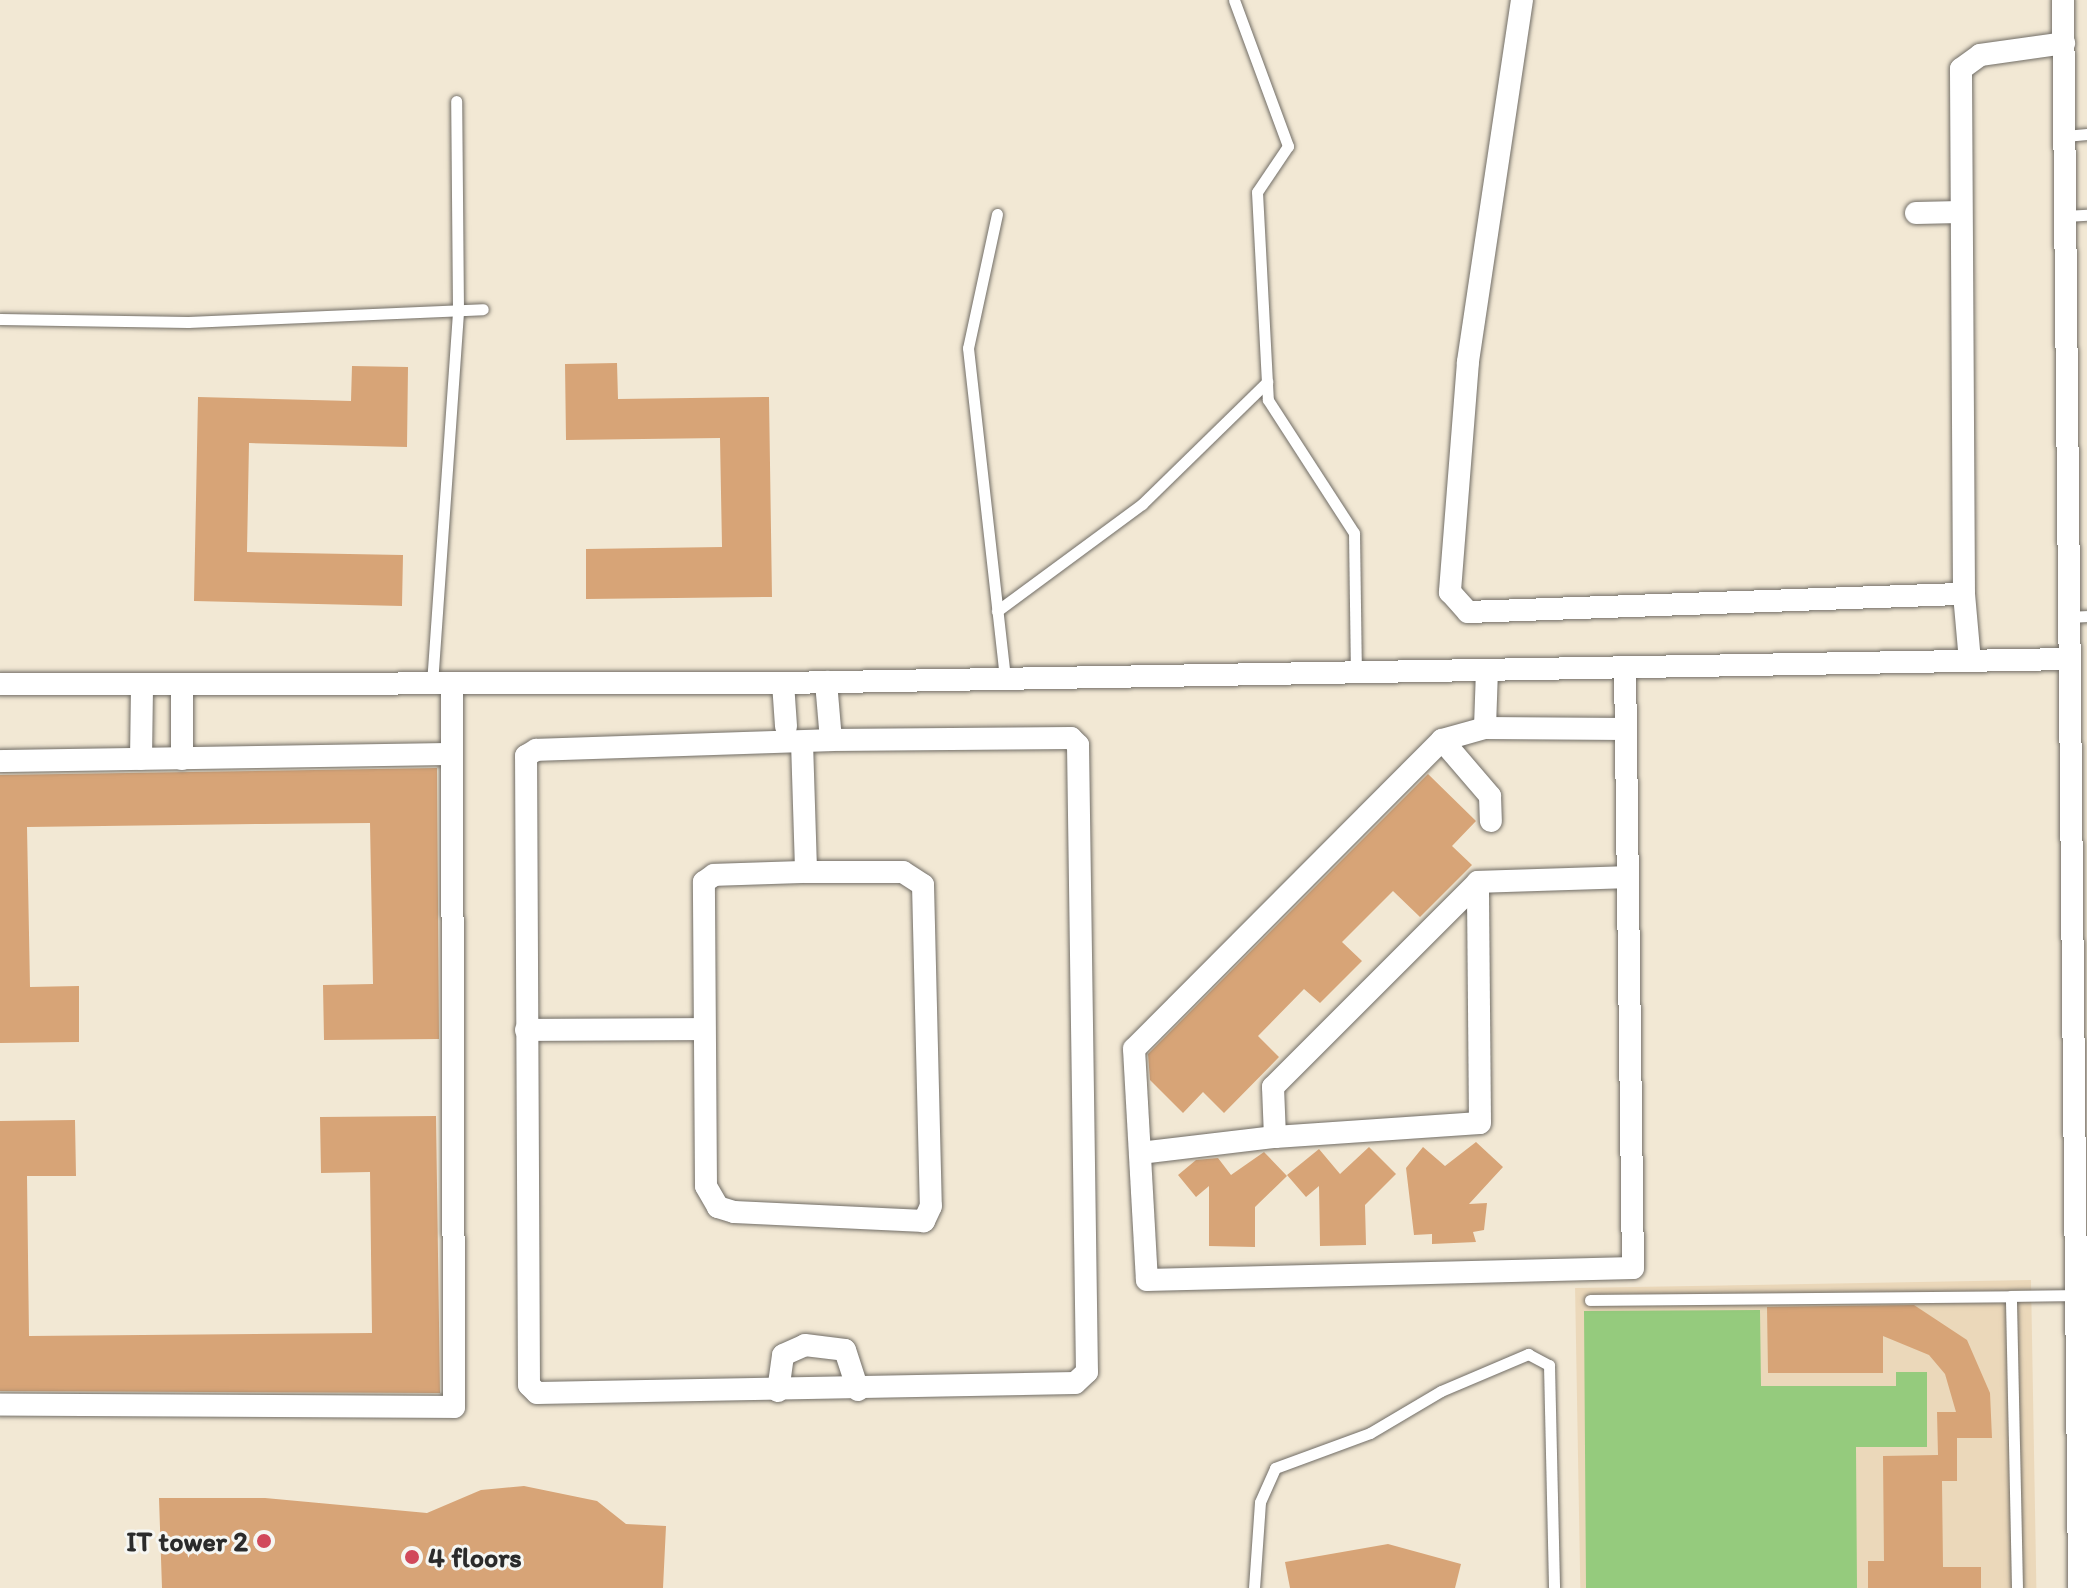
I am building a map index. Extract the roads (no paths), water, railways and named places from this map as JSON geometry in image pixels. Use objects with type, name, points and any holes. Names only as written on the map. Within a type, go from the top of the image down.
[{"type":"street","points":[[1522,0],[1468,362],[1454,602],[1483,611],[1964,594]]},
{"type":"street","points":[[2063,0],[2064,43],[2076,135],[2078,617],[2070,659],[2081,1202],[2076,1295],[2083,1494],[2079,1588]]},
{"type":"street","points":[[1970,661],[1964,594],[1961,69],[1980,55],[2064,43]]},
{"type":"street","points":[[1916,213],[1960,212]]},
{"type":"street","points":[[0,684],[783,683],[2070,659]]},
{"type":"street","points":[[1625,668],[1633,1268],[1147,1280],[1134,1049],[1442,740],[1485,728],[1625,729]]},
{"type":"street","points":[[1485,728],[1487,670]]},
{"type":"street","points":[[826,682],[831,740]]},
{"type":"street","points":[[783,683],[806,872]]},
{"type":"street","points":[[141,759],[142,684]]},
{"type":"street","points":[[182,684],[182,759]]},
{"type":"street","points":[[0,1405],[454,1407],[452,754],[442,684]]},
{"type":"street","points":[[791,737],[831,740],[1071,738],[1078,745],[1087,1372],[1075,1383],[858,1390],[544,1394],[530,1387],[526,1030],[529,753],[791,737]]},
{"type":"street","points":[[1442,740],[1490,796],[1491,821]]},
{"type":"street","points":[[0,761],[452,754]]},
{"type":"street","points":[[806,872],[903,872],[923,885],[931,1206],[924,1221],[718,1207],[706,1186],[704,882],[714,875],[806,872]]},
{"type":"street","points":[[1275,1137],[1273,1087],[1478,882],[1628,877]]},
{"type":"street","points":[[1140,1153],[1275,1137],[1480,1123],[1478,882]]},
{"type":"street","points":[[526,1030],[704,1029]]},
{"type":"street","points":[[778,1391],[783,1355],[805,1345],[845,1350],[858,1390]]},
{"type":"lane","points":[[1234,0],[1288,146],[1257,192],[1268,400],[1354,533],[1356,673]]},
{"type":"lane","points":[[442,684],[458,310],[456,101]]},
{"type":"lane","points":[[997,214],[968,348],[1005,679]]},
{"type":"lane","points":[[0,319],[188,322],[483,309]]},
{"type":"lane","points":[[997,611],[1142,504],[1267,382]]},
{"type":"lane","points":[[1590,1300],[2076,1295]]},
{"type":"lane","points":[[2011,1296],[2017,1588]]},
{"type":"lane","points":[[1254,1588],[1260,1502],[1275,1468],[1370,1433],[1453,1385],[1528,1354],[1549,1365],[1554,1588]]},
{"type":"place","name":"IT tower 2","points":[[264,1541]]},
{"type":"place","name":"4 floors","points":[[412,1557]]}]
